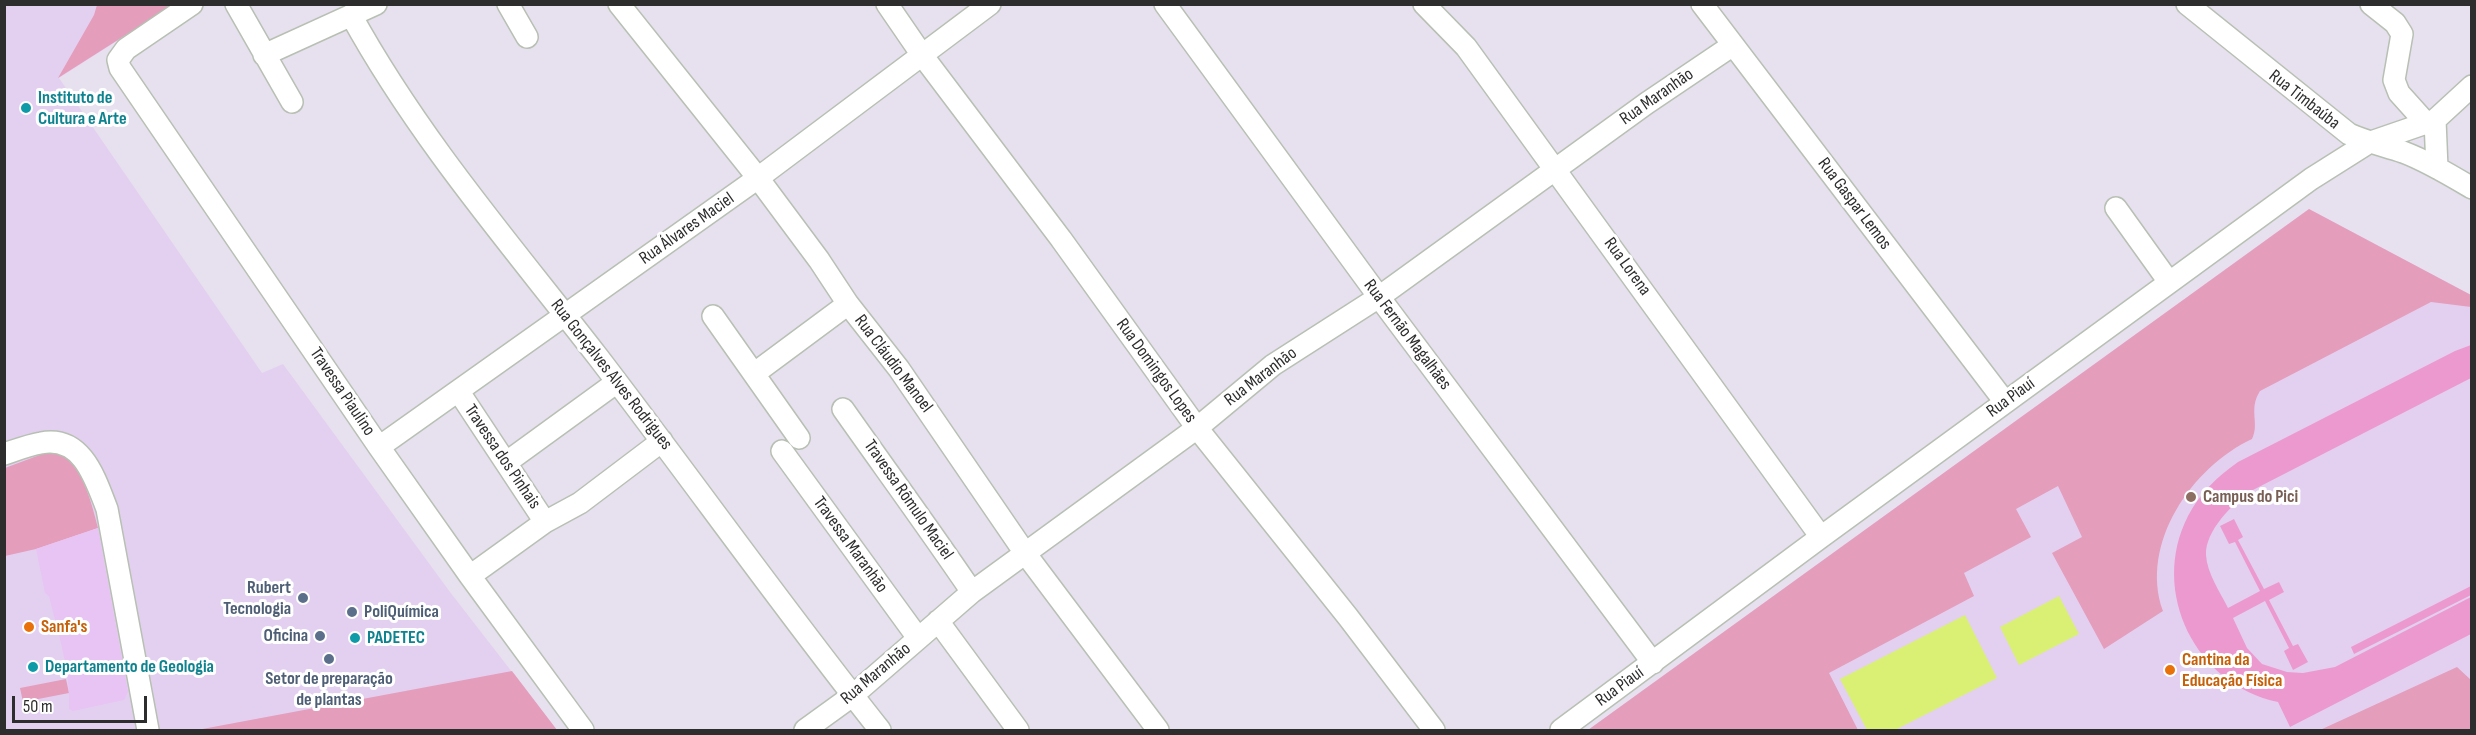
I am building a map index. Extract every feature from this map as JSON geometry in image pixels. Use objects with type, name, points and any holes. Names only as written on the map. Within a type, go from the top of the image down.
[{"type":"street","name":"Travessa Piaulino","points":[[192,4],[126,49],[118,60],[120,68],[379,447],[583,730]]},
{"type":"street","points":[[236,4],[292,102]]},
{"type":"street","points":[[264,55],[376,4]]},
{"type":"street","points":[[507,4],[527,37]]},
{"type":"street","name":"Rua Cláudio Manoel","points":[[620,4],[758,178],[819,260],[848,304],[899,369],[1025,553],[1158,730]]},
{"type":"street","name":"Rua Domingos Lopes","points":[[887,4],[922,55],[1061,239],[1197,428],[1348,617],[1434,730]]},
{"type":"street","name":"Rua Álvares Maciel","points":[[379,447],[758,178],[990,4]]},
{"type":"street","name":"Rua Fernão Magalhães","points":[[1165,4],[1379,297],[1653,663]]},
{"type":"street","name":"Rua Lorena","points":[[1424,4],[1466,47],[1821,537]]},
{"type":"street","name":"Rua Gaspar Lemos","points":[[1702,4],[2005,402]]},
{"type":"street","name":"Rua Timbaúba","points":[[2187,4],[2334,125],[2368,143],[2405,153],[2472,188]]},
{"type":"street","points":[[2372,4],[2395,23],[2402,34],[2394,80],[2399,93],[2431,121],[2437,168]]},
{"type":"street","name":"Rua Gonçalves Alves Rodrigues","points":[[351,15],[373,56],[441,156],[617,382],[879,730]]},
{"type":"street","name":"Rua Maranhão","points":[[805,730],[852,696],[972,592],[1197,428],[1273,365],[1379,297],[1647,103],[1732,45]]},
{"type":"street","name":"Rua Piauí","points":[[1561,730],[2311,179],[2368,143],[2431,121],[2472,86]]},
{"type":"street","points":[[2116,208],[2169,282]]},
{"type":"street","points":[[755,373],[848,304]]},
{"type":"street","points":[[713,316],[799,438]]},
{"type":"street","points":[[507,462],[617,382]]},
{"type":"street","name":"Travessa dos Pinhais","points":[[459,392],[546,522]]},
{"type":"street","name":"Travessa Rômulo Maciel","points":[[843,409],[898,488],[913,505],[972,592]]},
{"type":"street","points":[[470,576],[546,522],[580,503],[662,441]]},
{"type":"street","points":[[4,454],[40,443],[58,442],[71,447],[83,457],[94,476],[107,509],[148,730]]},
{"type":"street","name":"Travessa Maranhão","points":[[782,451],[918,638]]},
{"type":"street","points":[[938,621],[1018,730]]},
{"type":"shaded area","points":[[4,5],[173,5],[59,78],[262,373],[283,364],[450,592],[557,730],[5,730]]},
{"type":"shaded area","points":[[97,5],[173,5],[58,78],[94,15]]},
{"type":"shaded area","name":"Campus do Pici","points":[[2309,209],[2471,295],[2471,730],[1588,730]]},
{"type":"shaded area","points":[[2309,209],[2471,295],[2471,307],[2431,302],[2260,391],[2254,410],[2255,427],[2252,439],[2209,468],[2176,510],[2165,535],[2158,560],[2157,586],[2163,611],[2104,649],[2052,553],[2082,537],[2058,486],[2016,509],[2031,537],[1964,573],[1974,596],[1829,673],[1858,730],[1588,730]]},
{"type":"shaded area","points":[[2471,345],[2471,378],[2251,491],[2221,518],[2210,537],[2207,546],[2207,562],[2214,582],[2228,608],[2260,591],[2235,542],[2229,544],[2220,526],[2234,519],[2243,537],[2238,540],[2264,589],[2279,582],[2284,592],[2269,600],[2293,646],[2298,644],[2308,662],[2293,670],[2284,651],[2289,648],[2265,601],[2233,618],[2247,648],[2262,664],[2287,672],[2303,673],[2335,667],[2471,597],[2471,634],[2290,727],[2278,702],[2249,692],[2224,676],[2203,656],[2188,631],[2178,604],[2174,575],[2177,545],[2188,516],[2210,486],[2238,462],[2455,351]]},
{"type":"shaded area","points":[[53,450],[63,455],[78,472],[88,494],[98,528],[36,549],[5,556],[5,468]]},
{"type":"shaded area","points":[[2471,586],[2471,595],[2354,654],[2351,647]]},
{"type":"shaded area","points":[[2059,596],[2079,634],[2019,665],[2000,627]]},
{"type":"shaded area","points":[[1965,615],[1997,678],[1895,730],[1867,730],[1840,679]]},
{"type":"shaded area","points":[[2457,667],[2471,680],[2471,730],[2320,730]]},
{"type":"shaded area","points":[[512,671],[557,730],[197,730]]},
{"type":"shaded area","points":[[66,679],[69,693],[23,702],[20,688]]},
{"type":"sand","points":[[98,528],[128,692],[124,700],[73,711],[69,709],[68,681],[63,653],[49,596],[45,593],[36,549]]},
{"type":"place","name":"Instituto de Cultura e Arte","points":[[26,108]]},
{"type":"place","name":"Campus do Pici","points":[[2191,497]]},
{"type":"place","name":"Rubert Tecnologia","points":[[303,598]]},
{"type":"place","name":"PoliQuímica","points":[[352,612]]},
{"type":"place","name":"Sanfa's","points":[[29,627]]},
{"type":"place","name":"Oficina","points":[[320,636]]},
{"type":"place","name":"PADETEC","points":[[355,638]]},
{"type":"place","name":"Setor de preparação de plantas","points":[[329,659]]},
{"type":"place","name":"Departamento de Geologia","points":[[33,667]]},
{"type":"place","name":"Cantina da Educação Física","points":[[2170,670]]}]
